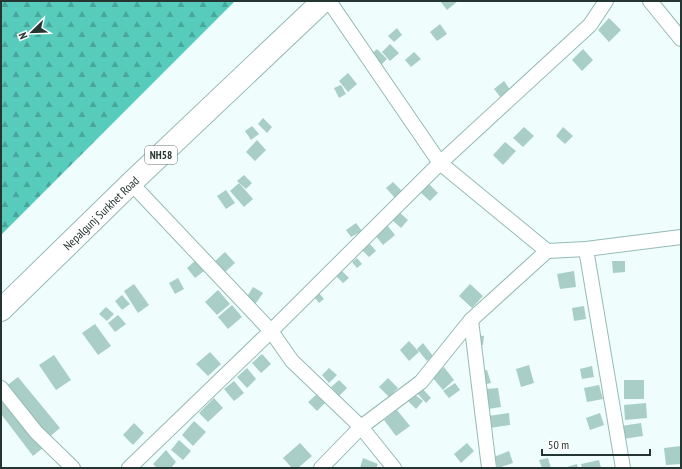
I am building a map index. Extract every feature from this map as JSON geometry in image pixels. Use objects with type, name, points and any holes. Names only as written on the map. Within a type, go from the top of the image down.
[{"type":"main road","name":"Nepalgunj Surkhet Road","points":[[1,310],[323,1]]},
{"type":"street","points":[[329,1],[440,163],[547,251]]},
{"type":"street","points":[[129,468],[271,331],[440,163],[590,25],[606,1]]},
{"type":"street","points":[[650,1],[681,39]]},
{"type":"street","points":[[131,184],[271,331],[292,361],[361,427],[394,468]]},
{"type":"street","points":[[321,468],[361,427],[421,382],[470,320],[547,251],[586,249],[681,237]]},
{"type":"street","points":[[586,249],[623,468]]},
{"type":"street","points":[[470,320],[489,468]]},
{"type":"street","points":[[1,388],[36,432],[73,468]]},
{"type":"green space","points":[[1,1],[235,1],[1,235]]},
{"type":"building","points":[[440,1],[458,1],[447,10]]},
{"type":"building","points":[[609,18],[621,30],[609,42],[598,30]]},
{"type":"building","points":[[440,24],[447,34],[437,41],[430,32]]},
{"type":"building","points":[[397,28],[402,35],[394,42],[388,36]]},
{"type":"building","points":[[390,44],[399,53],[390,61],[382,52]]},
{"type":"building","points":[[377,49],[387,59],[379,67],[369,56]]},
{"type":"building","points":[[583,49],[593,60],[582,71],[572,60]]},
{"type":"building","points":[[414,52],[421,59],[411,67],[405,60]]},
{"type":"building","points":[[348,73],[357,84],[348,92],[339,81]]},
{"type":"building","points":[[504,81],[511,91],[501,98],[494,89]]},
{"type":"building","points":[[341,85],[346,94],[339,98],[334,88]]},
{"type":"building","points":[[263,118],[272,127],[267,133],[258,124]]},
{"type":"building","points":[[252,126],[259,134],[251,140],[245,131]]},
{"type":"building","points":[[524,127],[534,136],[523,147],[513,138]]},
{"type":"building","points":[[563,127],[573,136],[565,144],[556,136]]},
{"type":"building","points":[[257,140],[266,150],[255,161],[246,152]]},
{"type":"building","points":[[505,142],[516,151],[503,165],[493,155]]},
{"type":"building","points":[[244,175],[252,183],[246,189],[237,181]]},
{"type":"building","points":[[393,182],[402,191],[395,198],[386,188]]},
{"type":"building","points":[[239,183],[253,199],[244,207],[230,191]]},
{"type":"building","points":[[429,184],[438,193],[430,201],[421,193]]},
{"type":"building","points":[[226,190],[235,203],[226,209],[217,196]]},
{"type":"building","points":[[398,211],[408,220],[401,228],[391,219]]},
{"type":"building","points":[[356,223],[362,231],[351,237],[346,230]]},
{"type":"building","points":[[387,225],[395,235],[383,245],[375,235]]},
{"type":"building","points":[[370,244],[376,251],[369,257],[362,250]]},
{"type":"building","points":[[225,252],[235,263],[224,273],[214,262]]},
{"type":"building","points":[[357,258],[362,264],[357,268],[352,262]]},
{"type":"building","points":[[196,260],[204,271],[195,278],[187,268]]},
{"type":"building","points":[[612,261],[625,261],[625,272],[613,273]]},
{"type":"building","points":[[340,269],[349,278],[343,283],[334,274]]},
{"type":"building","points":[[574,271],[576,287],[560,289],[557,274]]},
{"type":"building","points":[[178,278],[184,289],[175,294],[169,283]]},
{"type":"building","points":[[134,284],[149,305],[138,313],[124,291]]},
{"type":"building","points":[[470,284],[483,296],[472,308],[459,296]]},
{"type":"building","points":[[253,287],[263,293],[254,306],[245,300]]},
{"type":"building","points":[[218,290],[230,304],[217,315],[205,302]]},
{"type":"building","points":[[319,293],[324,299],[319,303],[314,297]]},
{"type":"building","points":[[122,295],[130,304],[122,310],[115,301]]},
{"type":"building","points":[[232,305],[242,317],[228,329],[218,317]]},
{"type":"building","points":[[584,306],[586,319],[574,321],[572,308]]},
{"type":"building","points":[[106,307],[114,314],[107,321],[99,314]]},
{"type":"building","points":[[118,315],[126,324],[115,332],[108,323]]},
{"type":"building","points":[[95,324],[111,346],[98,355],[82,333]]},
{"type":"building","points":[[476,335],[484,336],[483,345],[475,344]]},
{"type":"building","points":[[409,341],[419,352],[409,361],[400,350]]},
{"type":"building","points":[[423,343],[433,356],[427,361],[417,349]]},
{"type":"building","points":[[210,352],[221,364],[208,376],[196,364]]},
{"type":"building","points":[[262,354],[271,364],[261,373],[252,363]]},
{"type":"building","points":[[54,355],[71,380],[56,390],[39,365]]},
{"type":"building","points":[[529,365],[534,383],[521,387],[516,369]]},
{"type":"building","points":[[592,366],[594,377],[582,379],[580,369]]},
{"type":"building","points":[[444,367],[454,380],[443,390],[432,377]]},
{"type":"building","points":[[247,368],[256,379],[247,388],[237,377]]},
{"type":"building","points":[[329,368],[337,375],[329,383],[322,375]]},
{"type":"building","points":[[487,370],[491,383],[482,385],[479,372]]},
{"type":"building","points":[[18,377],[60,428],[48,438],[5,387]]},
{"type":"building","points":[[388,378],[398,388],[389,397],[379,387]]},
{"type":"building","points":[[339,380],[347,388],[339,396],[331,387]]},
{"type":"building","points":[[624,380],[644,380],[644,399],[624,399]]},
{"type":"building","points":[[234,381],[244,393],[234,401],[224,389]]},
{"type":"building","points":[[455,383],[460,390],[449,398],[443,391]]},
{"type":"building","points":[[599,385],[603,399],[587,402],[584,388]]},
{"type":"building","points":[[421,387],[431,398],[426,403],[416,392]]},
{"type":"building","points":[[498,388],[501,407],[488,409],[486,389]]},
{"type":"building","points":[[317,394],[325,403],[317,411],[308,402]]},
{"type":"building","points":[[414,394],[423,401],[416,409],[408,401]]},
{"type":"building","points":[[214,398],[223,408],[208,422],[199,413]]},
{"type":"building","points":[[7,399],[44,447],[33,456],[1,414],[1,404]]},
{"type":"building","points":[[646,403],[647,418],[625,420],[624,405]]},
{"type":"building","points":[[397,410],[410,426],[396,436],[384,420]]},
{"type":"building","points":[[509,413],[510,425],[489,428],[488,416]]},
{"type":"building","points":[[600,413],[604,425],[590,430],[586,418]]},
{"type":"building","points":[[194,421],[206,432],[193,446],[182,435]]},
{"type":"building","points":[[134,423],[144,433],[133,445],[123,435]]},
{"type":"building","points":[[641,423],[643,436],[623,439],[621,426]]},
{"type":"building","points":[[179,440],[191,451],[183,460],[171,450]]},
{"type":"building","points":[[300,443],[312,456],[298,468],[292,468],[283,458]]},
{"type":"building","points":[[467,443],[474,451],[461,463],[454,454]]},
{"type":"building","points":[[681,446],[681,464],[666,465],[664,448]]},
{"type":"building","points":[[166,450],[176,462],[171,468],[157,468],[153,464]]},
{"type":"building","points":[[509,451],[513,463],[498,468],[494,457]]},
{"type":"building","points":[[363,458],[378,464],[376,468],[360,468]]},
{"type":"building","points":[[548,458],[551,468],[542,468],[539,460]]},
{"type":"building","points":[[599,460],[601,468],[582,468],[581,464]]},
{"type":"building","points":[[577,464],[578,468],[564,468]]}]
